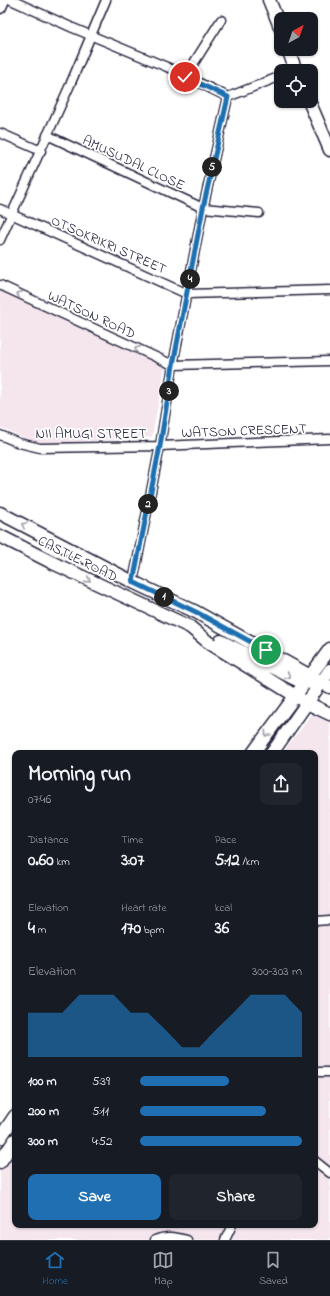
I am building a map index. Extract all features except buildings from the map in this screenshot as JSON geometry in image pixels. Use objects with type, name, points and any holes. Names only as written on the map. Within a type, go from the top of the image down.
[{"type":"main road","points":[[0,7],[3,0]]},
{"type":"main road","points":[[269,0],[274,12]]},
{"type":"main road","points":[[312,108],[330,150]]},
{"type":"main road","name":"CASTLE ROAD","points":[[0,513],[133,582],[196,612],[295,666],[315,682]]},
{"type":"main road","name":"CASTLE ROAD","points":[[0,536],[53,563],[190,627],[208,642],[295,695],[309,698],[330,715]]},
{"type":"main road","points":[[190,627],[205,633],[276,670],[315,682]]},
{"type":"main road","points":[[295,666],[304,667],[310,665],[317,662],[328,652]]},
{"type":"main road","points":[[274,750],[309,698],[328,652]]},
{"type":"main road","points":[[255,750],[295,695],[330,670]]},
{"type":"main road","points":[[277,684],[282,701],[280,715]]},
{"type":"main road","points":[[309,698],[330,705]]},
{"type":"main road","points":[[289,727],[310,714],[330,715]]},
{"type":"main road","points":[[0,1138],[12,1120]]},
{"type":"main road","points":[[0,1162],[12,1144]]},
{"type":"street","points":[[11,0],[167,67],[228,97],[274,79]]},
{"type":"street","points":[[0,240],[41,151],[106,0]]},
{"type":"street","points":[[185,77],[221,20]]},
{"type":"street","points":[[133,582],[160,446],[173,365],[188,294],[203,208],[228,97]]},
{"type":"street","points":[[0,133],[41,151]]},
{"type":"street","name":"AMUSUDAL CLOSE","points":[[47,135],[203,208],[259,213]]},
{"type":"street","name":"OTSOKRIKRI STREET","points":[[0,209],[188,294],[330,290]]},
{"type":"street","name":"WATSON ROAD","points":[[0,285],[173,365]]},
{"type":"street","points":[[173,365],[330,361]]},
{"type":"street","name":"NII AMUGI STREET","points":[[0,435],[19,444],[40,448],[160,446]]},
{"type":"street","name":"WATSON CRESCENT","points":[[160,446],[330,439]]},
{"type":"street","points":[[318,920],[330,920]]},
{"type":"street","points":[[318,1072],[330,1072]]},
{"type":"street","points":[[318,1163],[330,1173]]},
{"type":"street","points":[[224,1240],[230,1228]]},
{"type":"street","points":[[155,1240],[176,1237],[187,1240]]},
{"type":"shaded area","points":[[0,288],[165,368],[152,437],[37,444],[0,427]]},
{"type":"shaded area","points":[[314,712],[330,719],[330,1240],[0,1240],[0,1168],[12,1150],[12,1228],[318,1228],[318,750],[284,750]]},
{"type":"route","points":[[185,77],[228,97],[203,208],[188,294],[173,365],[160,446],[133,582],[196,612],[266,650]]}]
